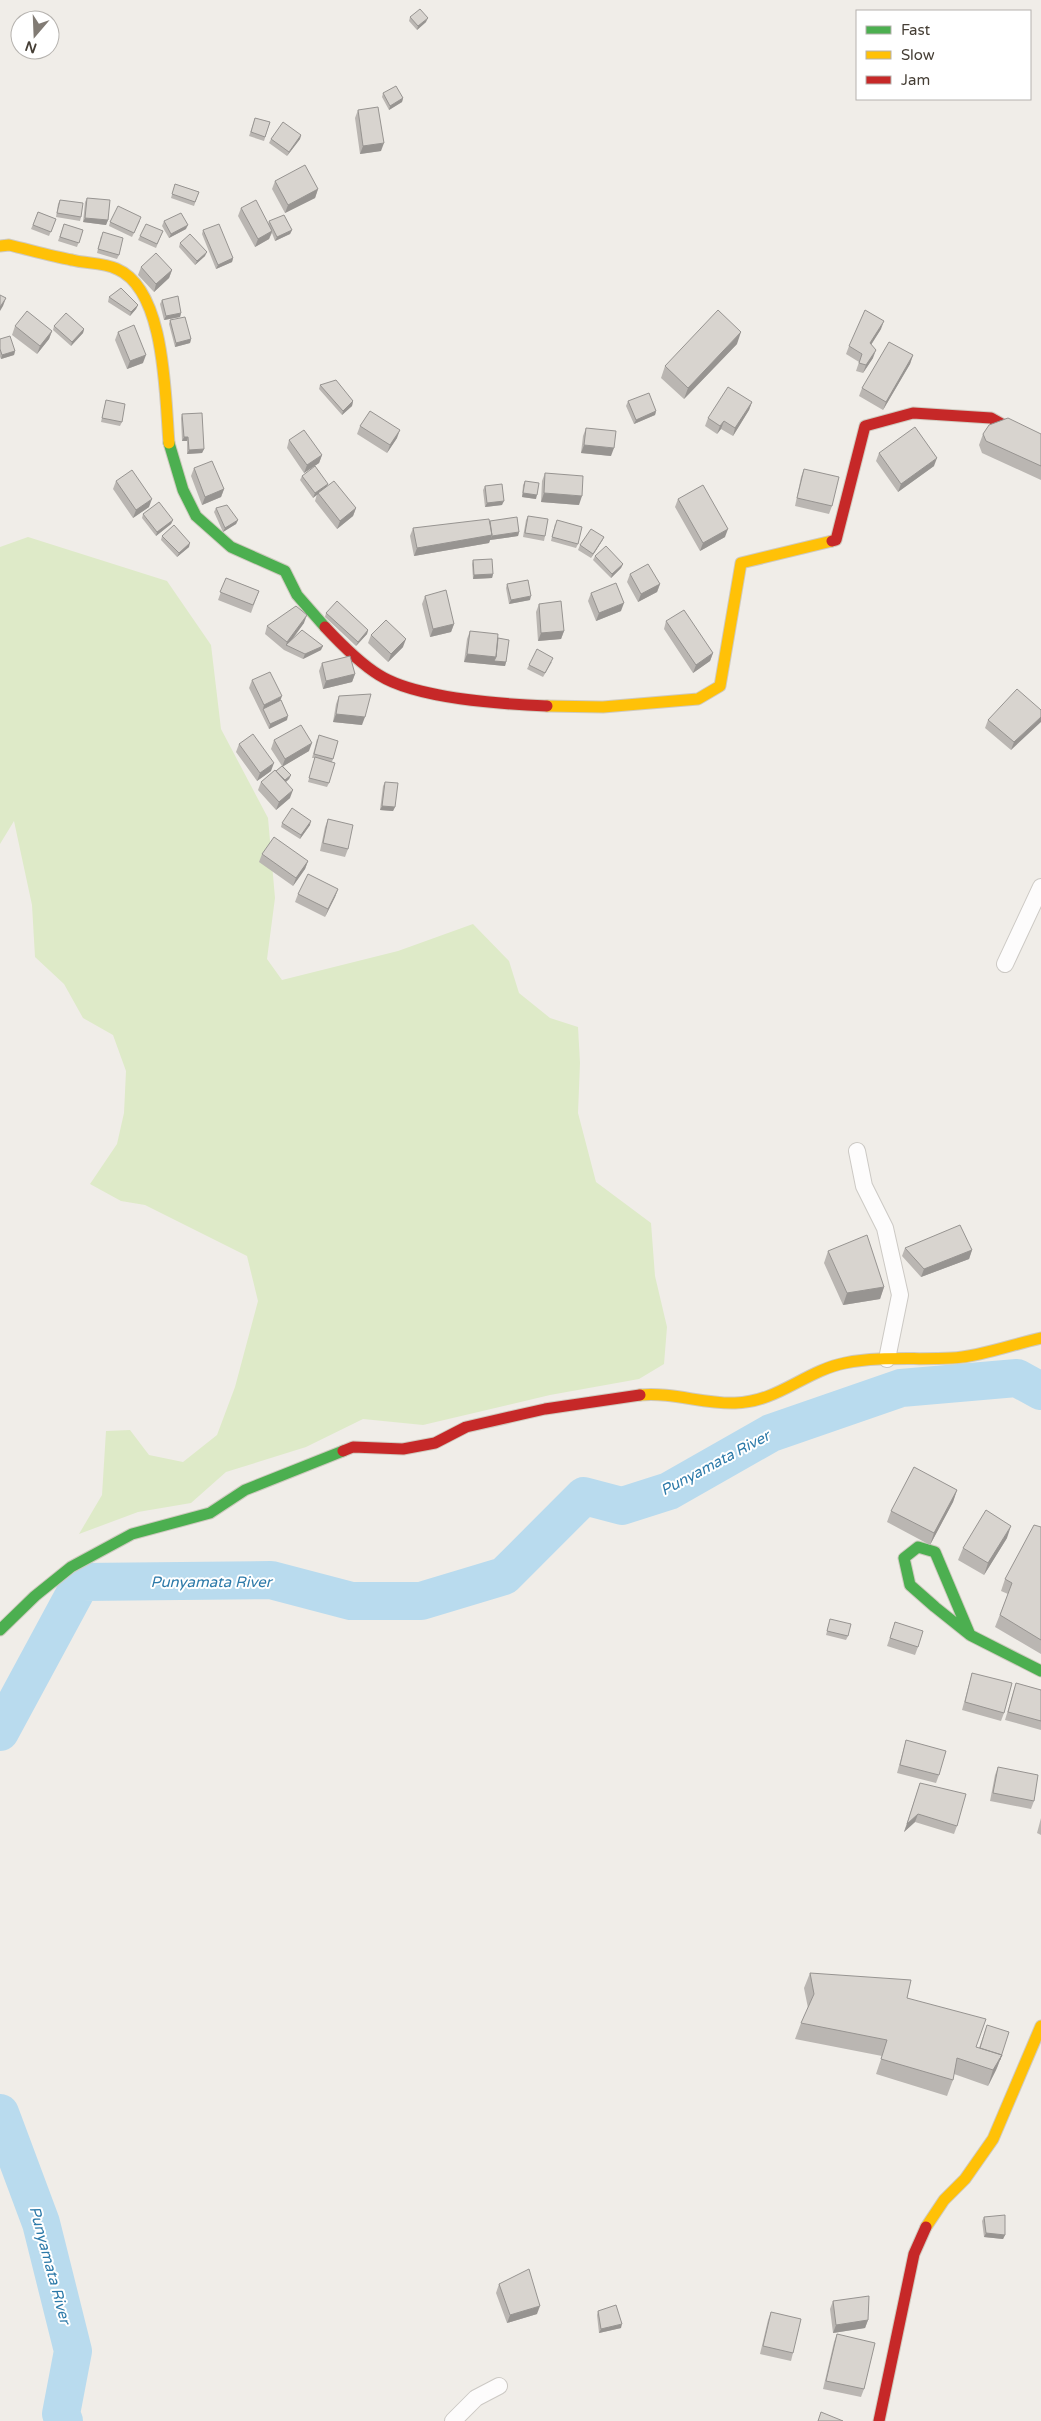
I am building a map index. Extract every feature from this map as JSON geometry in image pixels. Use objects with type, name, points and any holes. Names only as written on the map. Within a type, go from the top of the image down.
[{"type":"street","points":[[0,246],[9,245],[74,260],[101,264],[118,269],[132,280],[149,302],[160,345],[169,446],[183,490],[196,516],[231,547],[285,571],[297,595],[313,614],[333,636],[379,675],[407,687],[455,697],[525,705],[603,707],[698,699],[720,686],[741,563],[836,540],[865,426],[913,413],[991,418],[1041,446]]},
{"type":"street","points":[[1004,964],[1041,888]]},
{"type":"street","points":[[856,1151],[864,1186],[885,1228],[900,1295],[887,1359]]},
{"type":"street","points":[[0,1630],[35,1596],[71,1567],[132,1534],[210,1513],[245,1490],[352,1448],[403,1449],[435,1443],[466,1427],[545,1409],[624,1396],[660,1393],[734,1403],[762,1400],[779,1393],[801,1380],[844,1363],[887,1359],[954,1358],[1041,1338]]},
{"type":"street","points":[[970,1635],[935,1552],[918,1547],[904,1558],[910,1585],[970,1635],[1041,1671]]},
{"type":"street","points":[[879,2421],[914,2254],[925,2228],[944,2200],[965,2179],[992,2139],[1041,2026]]},
{"type":"street","points":[[453,2421],[476,2398],[500,2386]]},
{"type":"green space","points":[[28,537],[167,581],[211,645],[221,729],[268,818],[275,898],[267,959],[282,980],[398,951],[473,924],[509,961],[519,993],[550,1018],[578,1027],[580,1063],[578,1113],[596,1182],[651,1223],[655,1276],[667,1327],[664,1364],[639,1379],[550,1395],[423,1425],[363,1419],[306,1447],[226,1472],[191,1503],[138,1512],[79,1534],[102,1495],[106,1431],[130,1430],[149,1455],[183,1462],[217,1435],[235,1387],[258,1301],[247,1256],[145,1205],[121,1201],[90,1184],[117,1144],[124,1113],[126,1071],[113,1035],[83,1018],[64,984],[35,957],[32,905],[14,821],[0,844],[0,547]]},
{"type":"building","points":[[420,9],[428,18],[418,26],[410,17]]},
{"type":"building","points":[[396,86],[403,98],[390,106],[383,93]]},
{"type":"building","points":[[378,107],[384,143],[363,146],[358,110]]},
{"type":"building","points":[[255,118],[270,122],[265,137],[251,132]]},
{"type":"building","points":[[283,122],[301,135],[289,152],[271,139]]},
{"type":"building","points":[[305,165],[318,189],[288,205],[275,181]]},
{"type":"building","points":[[175,184],[199,192],[195,202],[172,194]]},
{"type":"building","points":[[87,198],[110,200],[108,220],[85,218]]},
{"type":"building","points":[[60,200],[83,203],[81,217],[57,213]]},
{"type":"building","points":[[256,200],[272,231],[258,239],[241,208]]},
{"type":"building","points":[[118,206],[141,217],[134,233],[110,222]]},
{"type":"building","points":[[38,212],[56,219],[51,232],[33,225]]},
{"type":"building","points":[[181,213],[188,225],[171,234],[164,221]]},
{"type":"building","points":[[284,215],[292,230],[277,237],[269,221]]},
{"type":"building","points":[[64,224],[83,230],[79,243],[60,237]]},
{"type":"building","points":[[146,224],[163,231],[157,244],[140,236]]},
{"type":"building","points":[[219,224],[233,258],[218,265],[203,230]]},
{"type":"building","points":[[103,232],[123,238],[119,255],[98,249]]},
{"type":"building","points":[[190,234],[207,252],[197,261],[180,243]]},
{"type":"building","points":[[156,253],[172,270],[156,284],[141,267]]},
{"type":"building","points":[[121,288],[138,305],[131,312],[109,297]]},
{"type":"building","points":[[0,295],[6,298],[0,307]]},
{"type":"building","points":[[178,296],[181,313],[166,316],[162,300]]},
{"type":"building","points":[[718,310],[741,332],[688,388],[665,366]]},
{"type":"building","points":[[865,310],[884,321],[870,343],[876,350],[866,365],[859,363],[862,354],[849,346]]},
{"type":"building","points":[[27,311],[52,331],[40,346],[15,326]]},
{"type":"building","points":[[66,313],[84,329],[72,342],[54,326]]},
{"type":"building","points":[[185,317],[191,339],[176,343],[170,320]]},
{"type":"building","points":[[134,325],[146,355],[130,361],[118,332]]},
{"type":"building","points":[[10,336],[15,351],[2,355],[0,339]]},
{"type":"building","points":[[889,342],[913,355],[886,402],[862,388]]},
{"type":"building","points":[[336,380],[353,401],[343,411],[320,385]]},
{"type":"building","points":[[728,387],[752,402],[735,428],[724,421],[720,426],[708,418]]},
{"type":"building","points":[[649,393],[656,411],[636,420],[628,401]]},
{"type":"building","points":[[106,400],[125,404],[122,422],[102,418]]},
{"type":"building","points":[[370,411],[400,430],[390,445],[360,426]]},
{"type":"building","points":[[202,413],[204,449],[189,450],[188,437],[184,437],[182,414]]},
{"type":"building","points":[[1008,418],[1041,434],[1041,466],[986,441],[983,434],[989,425]]},
{"type":"building","points":[[915,427],[937,458],[901,484],[879,453]]},
{"type":"building","points":[[586,428],[616,431],[614,448],[584,445]]},
{"type":"building","points":[[304,430],[322,455],[307,465],[289,440]]},
{"type":"building","points":[[212,461],[224,489],[205,497],[194,468]]},
{"type":"building","points":[[315,466],[328,484],[315,493],[302,476]]},
{"type":"building","points":[[804,469],[839,477],[832,506],[797,498]]},
{"type":"building","points":[[132,470],[152,499],[136,510],[116,481]]},
{"type":"building","points":[[545,473],[583,476],[582,496],[544,493]]},
{"type":"building","points":[[334,481],[356,508],[340,521],[318,493]]},
{"type":"building","points":[[525,481],[539,483],[537,495],[523,493]]},
{"type":"building","points":[[502,484],[504,501],[487,503],[485,486]]},
{"type":"building","points":[[703,485],[728,529],[703,543],[678,499]]},
{"type":"building","points":[[159,502],[173,520],[157,532],[143,514]]},
{"type":"building","points":[[227,505],[238,520],[225,528],[216,508]]},
{"type":"building","points":[[528,516],[548,519],[545,536],[525,533]]},
{"type":"building","points":[[517,517],[519,532],[492,536],[490,521]]},
{"type":"building","points":[[489,519],[492,535],[417,548],[413,528]]},
{"type":"building","points":[[557,520],[582,527],[578,544],[552,537]]},
{"type":"building","points":[[174,525],[190,543],[179,553],[162,536]]},
{"type":"building","points":[[591,529],[604,537],[593,554],[580,545]]},
{"type":"building","points":[[606,546],[623,564],[612,574],[595,556]]},
{"type":"building","points":[[492,559],[493,574],[474,575],[473,560]]},
{"type":"building","points":[[648,564],[660,584],[641,594],[630,574]]},
{"type":"building","points":[[226,578],[259,591],[253,605],[220,592]]},
{"type":"building","points":[[528,580],[531,596],[511,600],[507,584]]},
{"type":"building","points":[[616,583],[624,603],[599,613],[591,593]]},
{"type":"building","points":[[446,590],[454,624],[433,629],[425,596]]},
{"type":"building","points":[[337,601],[368,630],[358,642],[326,613]]},
{"type":"building","points":[[561,601],[564,631],[541,633],[539,604]]},
{"type":"building","points":[[296,606],[307,615],[287,642],[267,626]]},
{"type":"building","points":[[684,610],[713,653],[696,665],[666,621]]},
{"type":"building","points":[[386,620],[406,639],[391,654],[371,635]]},
{"type":"building","points":[[302,630],[323,646],[305,654],[286,645]]},
{"type":"building","points":[[470,631],[498,634],[496,657],[467,654]]},
{"type":"building","points":[[498,638],[509,640],[506,662],[494,661]]},
{"type":"building","points":[[537,649],[553,658],[545,673],[529,665]]},
{"type":"building","points":[[350,656],[355,674],[326,681],[322,663]]},
{"type":"building","points":[[270,672],[282,696],[264,705],[252,680]]},
{"type":"building","points":[[1017,689],[1041,710],[1041,717],[1014,742],[988,720]]},
{"type":"building","points":[[371,694],[365,717],[336,714],[339,696]]},
{"type":"building","points":[[281,700],[288,716],[270,724],[263,709]]},
{"type":"building","points":[[301,725],[312,743],[285,759],[274,740]]},
{"type":"building","points":[[253,734],[274,763],[260,773],[239,744]]},
{"type":"building","points":[[319,735],[338,741],[333,759],[314,754]]},
{"type":"building","points":[[315,757],[335,763],[329,783],[309,778]]},
{"type":"building","points":[[282,766],[291,775],[285,780],[276,771]]},
{"type":"building","points":[[275,770],[293,790],[279,802],[261,782]]},
{"type":"building","points":[[385,782],[398,783],[395,807],[382,806]]},
{"type":"building","points":[[292,808],[311,821],[301,835],[282,823]]},
{"type":"building","points":[[328,819],[353,825],[348,849],[323,843]]},
{"type":"building","points":[[274,837],[308,861],[296,878],[262,854]]},
{"type":"building","points":[[308,874],[338,889],[328,909],[298,894]]},
{"type":"building","points":[[960,1225],[972,1250],[924,1269],[905,1248]]},
{"type":"building","points":[[867,1235],[884,1287],[847,1293],[828,1251]]},
{"type":"building","points":[[914,1467],[957,1490],[934,1533],[891,1511]]},
{"type":"building","points":[[986,1510],[1011,1526],[988,1563],[963,1548]]},
{"type":"building","points":[[1034,1525],[1041,1527],[1041,1640],[1000,1615],[1012,1583],[1005,1579]]},
{"type":"building","points":[[830,1619],[851,1624],[848,1636],[827,1631]]},
{"type":"building","points":[[895,1622],[923,1631],[918,1647],[890,1638]]},
{"type":"building","points":[[972,1673],[1012,1683],[1004,1713],[965,1702]]},
{"type":"building","points":[[1016,1683],[1041,1690],[1041,1721],[1008,1712]]},
{"type":"building","points":[[906,1740],[946,1751],[939,1775],[900,1765]]},
{"type":"building","points":[[998,1767],[1038,1775],[1034,1801],[993,1793]]},
{"type":"building","points":[[920,1783],[966,1794],[957,1826],[918,1814],[907,1824]]},
{"type":"building","points":[[810,1973],[911,1980],[907,1998],[986,2019],[976,2047],[1002,2055],[993,2070],[957,2058],[953,2080],[881,2059],[887,2040],[801,2023],[814,1994]]},
{"type":"building","points":[[987,2025],[1009,2032],[1002,2055],[980,2048]]},
{"type":"building","points":[[1005,2215],[1005,2235],[986,2233],[984,2217]]},
{"type":"building","points":[[529,2269],[540,2306],[510,2315],[499,2284]]},
{"type":"building","points":[[869,2296],[868,2320],[836,2325],[833,2301]]},
{"type":"building","points":[[616,2305],[622,2324],[601,2329],[598,2311]]},
{"type":"building","points":[[771,2312],[801,2319],[793,2353],[763,2346]]},
{"type":"building","points":[[837,2334],[875,2343],[864,2389],[826,2381]]},
{"type":"building","points":[[821,2412],[843,2421],[818,2421]]},
{"type":"waterway","name":"Punyamata River","points":[[0,1732],[81,1582],[271,1580],[351,1601],[421,1601],[504,1576],[584,1496],[622,1506],[669,1491],[771,1433],[901,1388],[1017,1378],[1041,1391]]},
{"type":"waterway","name":"Punyamata River","points":[[0,2113],[41,2223],[73,2351],[61,2414],[64,2421]]},
{"type":"traffic: fast","points":[[169,443],[183,490],[196,516],[231,547],[285,571],[297,595],[325,627]]},
{"type":"traffic: fast","points":[[0,1630],[35,1596],[71,1567],[132,1534],[210,1513],[245,1490],[343,1451]]},
{"type":"traffic: fast","points":[[970,1635],[935,1552],[918,1547],[904,1558],[910,1585],[970,1635],[1041,1671]]},
{"type":"traffic: slow","points":[[0,246],[9,245],[48,255],[106,265],[117,269],[133,281],[145,299],[154,321],[160,347],[164,373],[169,443]]},
{"type":"traffic: slow","points":[[547,706],[603,707],[698,699],[720,686],[741,563],[832,541]]},
{"type":"traffic: slow","points":[[640,1395],[664,1395],[723,1403],[750,1401],[778,1392],[817,1372],[845,1363],[885,1359],[962,1357],[1041,1338]]},
{"type":"traffic: slow","points":[[926,2227],[944,2200],[965,2179],[993,2139],[1041,2026]]},
{"type":"traffic: jam","points":[[832,541],[836,540],[865,426],[913,413],[991,418],[1041,446]]},
{"type":"traffic: jam","points":[[325,627],[365,665],[395,683],[415,690],[460,699],[547,706]]},
{"type":"traffic: jam","points":[[343,1451],[353,1447],[403,1449],[435,1443],[466,1427],[545,1409],[640,1395]]},
{"type":"traffic: jam","points":[[879,2421],[914,2254],[926,2227]]}]
